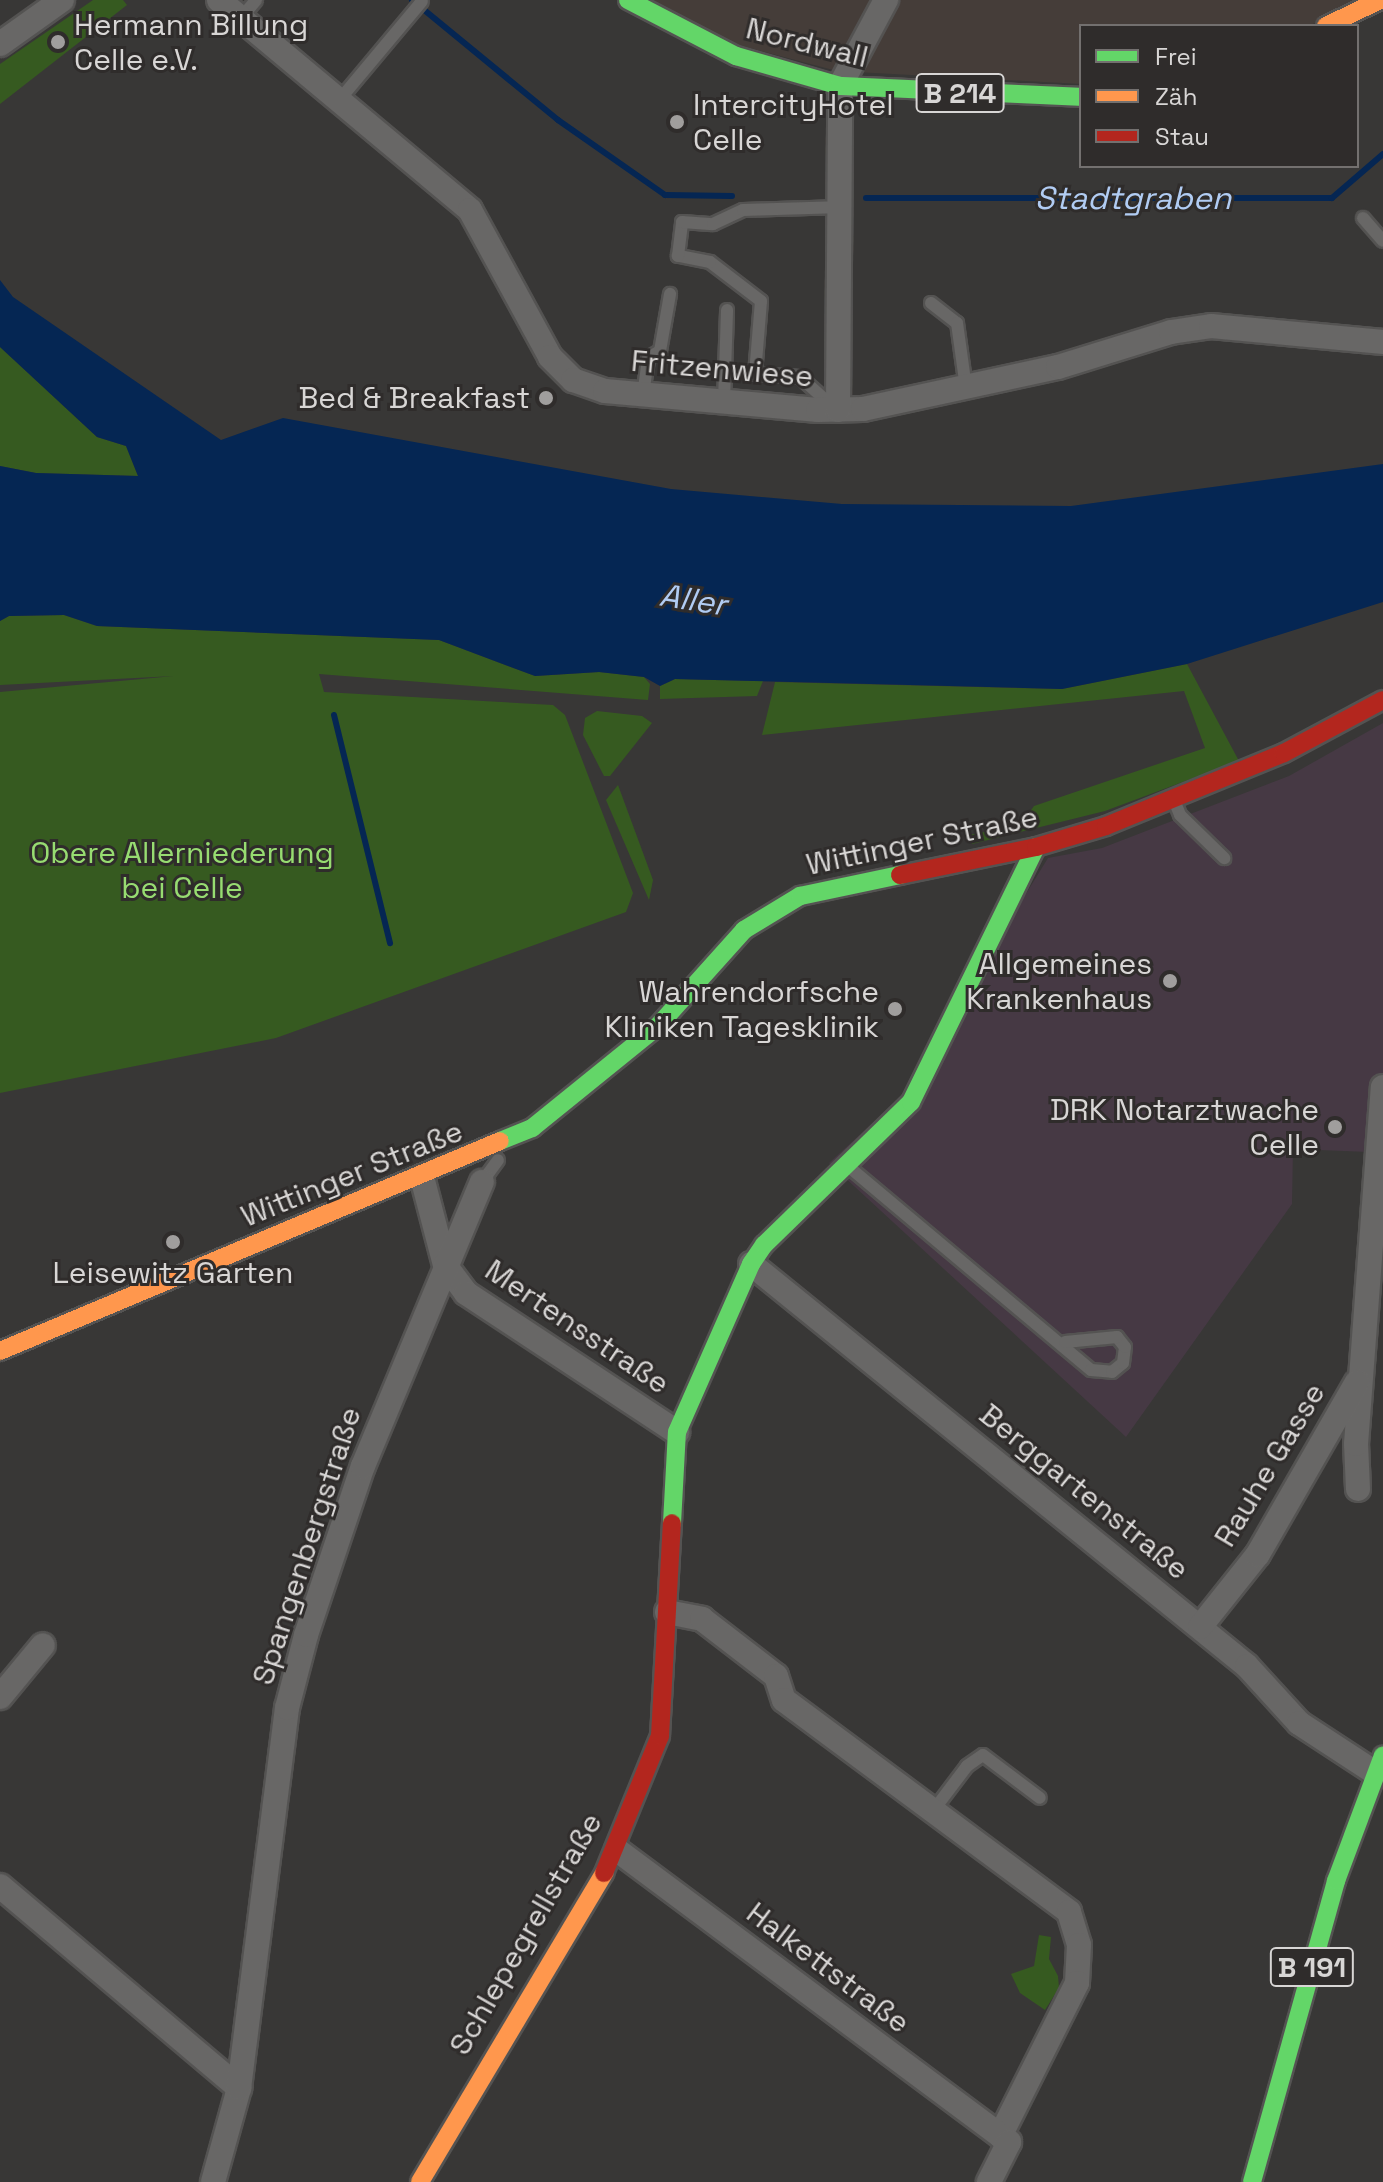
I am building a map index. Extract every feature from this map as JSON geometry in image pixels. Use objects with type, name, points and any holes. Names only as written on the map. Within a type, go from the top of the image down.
[{"type":"street","points":[[0,44],[62,0]]},
{"type":"street","name":"Fritzenwiese","points":[[219,0],[249,9],[341,98],[470,210],[550,357],[573,380],[605,391],[838,410],[966,388],[1211,326],[1383,342]]},
{"type":"street","points":[[838,410],[843,207],[840,86],[886,0]]},
{"type":"street","points":[[1330,24],[1380,0]]},
{"type":"street","name":"Nordwall","points":[[633,1],[736,56],[840,86],[1079,97]]},
{"type":"street","name":"Wittinger Straße","points":[[0,1351],[422,1177],[532,1128],[658,1026],[744,930],[800,896],[1036,847],[1174,800],[1284,753],[1383,700]]},
{"type":"street","name":"Schlepegrellstraße","points":[[430,2179],[617,1850],[660,1736],[677,1432],[751,1264],[764,1245],[849,1167],[911,1102],[1036,847]]},
{"type":"street","name":"Rauhe Gasse","points":[[1358,1489],[1362,1373],[1383,1087]]},
{"type":"street","name":"Mertensstraße","points":[[422,1177],[445,1265],[466,1293],[677,1432]]},
{"type":"street","name":"Spangenbergstraße","points":[[213,2182],[239,2088],[291,1693],[363,1466],[482,1182]]},
{"type":"street","name":"Berggartenstraße","points":[[751,1264],[1247,1666],[1299,1723],[1379,1763]]},
{"type":"street","name":"Rauhe Gasse","points":[[1200,1627],[1258,1554],[1362,1373]]},
{"type":"street","points":[[667,1612],[702,1619],[776,1676],[784,1700],[1069,1912],[1079,1945],[1077,1983],[1000,2136],[1009,2142],[989,2182]]},
{"type":"street","points":[[0,1697],[43,1645]]},
{"type":"street","name":"B 191","points":[[1252,2182],[1336,1881],[1379,1763]]},
{"type":"street","name":"Halkettstraße","points":[[617,1850],[1000,2136]]},
{"type":"street","points":[[0,1886],[239,2088]]},
{"type":"lane","points":[[341,98],[422,1]]},
{"type":"lane","points":[[838,410],[800,377],[755,374],[761,301],[710,262],[678,256],[682,222],[713,224],[743,210],[843,207]]},
{"type":"lane","points":[[1363,218],[1383,241]]},
{"type":"lane","points":[[643,395],[648,358],[660,351],[670,294]]},
{"type":"lane","points":[[931,303],[957,323],[966,388]]},
{"type":"lane","points":[[724,402],[727,310]]},
{"type":"lane","points":[[1174,800],[1180,815],[1224,858]]},
{"type":"lane","points":[[482,1182],[498,1160]]},
{"type":"lane","points":[[849,1167],[914,1226],[1065,1342],[1091,1370],[1112,1372],[1123,1363],[1125,1347],[1117,1337],[1065,1342]]},
{"type":"lane","points":[[933,1811],[967,1766],[983,1755],[1040,1798]]},
{"type":"shaded area","points":[[646,0],[1361,0],[1313,24],[1079,24],[1079,84],[837,71],[712,38]]},
{"type":"shaded area","name":"Allgemeines Krankenhaus","points":[[1383,723],[1383,1093],[1369,1152],[1293,1149],[1292,1204],[1126,1437],[829,1163],[901,1097],[1048,858],[1102,848],[1289,776]]},
{"type":"green space","name":"Hermann Billung Celle e.V.","points":[[93,0],[123,0],[127,5],[0,104],[0,64]]},
{"type":"green space","points":[[0,347],[97,437],[126,446],[138,476],[36,473],[0,466]]},
{"type":"green space","name":"Obere Allerniederung bei Celle","points":[[64,615],[97,626],[439,640],[535,676],[599,672],[644,677],[650,684],[648,700],[319,674],[324,692],[553,705],[565,715],[633,893],[626,912],[276,1038],[0,1093],[0,692],[174,676],[0,685],[0,621],[9,616]]},
{"type":"green space","points":[[1187,664],[1239,761],[1105,811],[972,844],[969,835],[1021,824],[1034,806],[1205,748],[1184,691],[762,735],[775,682],[1062,689]]},
{"type":"green space","points":[[675,679],[763,681],[757,696],[660,699],[660,686]]},
{"type":"green space","points":[[597,711],[642,716],[652,723],[610,776],[604,776],[583,735],[585,718]]},
{"type":"green space","points":[[618,785],[653,880],[649,900],[606,800]]},
{"type":"green space","points":[[1039,1935],[1051,1937],[1049,1959],[1058,1976],[1059,1988],[1045,2010],[1020,1993],[1011,1974],[1034,1966]]},
{"type":"water","name":"Aller","points":[[0,280],[13,297],[221,440],[283,418],[671,489],[842,504],[1071,506],[1383,464],[1383,602],[1187,664],[1062,689],[675,679],[660,686],[644,677],[599,672],[535,676],[439,640],[97,626],[64,615],[9,616],[0,621],[0,466],[36,473],[138,476],[126,446],[97,437],[0,347]]},
{"type":"waterway","name":"Stadtgraben","points":[[412,0],[558,120],[665,195],[732,196]]},
{"type":"waterway","name":"Stadtgraben","points":[[866,198],[1332,198],[1383,154]]},
{"type":"waterway","points":[[334,715],[390,943]]},
{"type":"traffic: fast","points":[[628,0],[736,56],[840,86],[1079,97]]},
{"type":"traffic: fast","points":[[672,1523],[677,1432],[751,1264],[764,1245],[911,1102],[1036,847]]},
{"type":"traffic: fast","points":[[500,1141],[532,1128],[658,1026],[744,930],[800,896],[900,875]]},
{"type":"traffic: fast","points":[[1252,2182],[1336,1881],[1383,1755]]},
{"type":"traffic: slow","points":[[1330,24],[1380,0]]},
{"type":"traffic: slow","points":[[0,1351],[500,1141]]},
{"type":"traffic: slow","points":[[420,2182],[604,1873]]},
{"type":"traffic: jam","points":[[900,875],[1036,847],[1106,826],[1284,753],[1383,700]]},
{"type":"traffic: jam","points":[[604,1873],[660,1736],[672,1523]]},
{"type":"place","name":"Hermann Billung Celle e.V.","points":[[58,42]]},
{"type":"place","name":"IntercityHotel Celle","points":[[677,122]]},
{"type":"place","name":"Bed & Breakfast","points":[[546,398]]},
{"type":"place","name":"Allgemeines Krankenhaus","points":[[1170,981]]},
{"type":"place","name":"Wahrendorfsche Kliniken Tagesklinik","points":[[895,1009]]},
{"type":"place","name":"DRK Notarztwache Celle","points":[[1335,1127]]},
{"type":"place","name":"Leisewitz Garten","points":[[173,1242]]}]
